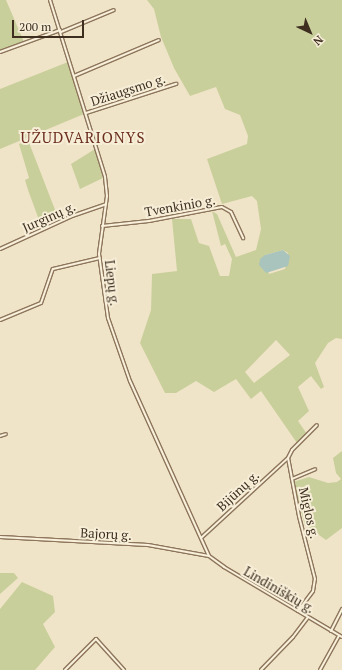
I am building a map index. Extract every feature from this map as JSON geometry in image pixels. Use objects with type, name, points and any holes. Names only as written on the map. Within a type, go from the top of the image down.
[{"type":"street","name":"Liepų g.","points":[[50,0],[105,177],[106,204],[102,226],[100,258],[108,318],[130,381],[209,556]]},
{"type":"street","points":[[0,52],[114,10]]},
{"type":"street","points":[[74,76],[159,40]]},
{"type":"street","name":"Džiaugsmo g.","points":[[86,114],[176,84]]},
{"type":"street","name":"Jurginų g.","points":[[0,249],[72,216],[106,204]]},
{"type":"street","name":"Tvenkinio g.","points":[[102,226],[149,221],[222,207],[231,212],[243,238]]},
{"type":"street","points":[[0,320],[41,303],[53,270],[100,258]]},
{"type":"street","points":[[288,458],[292,450],[317,425]]},
{"type":"street","points":[[0,436],[6,434]]},
{"type":"street","name":"Bijūnų g.","points":[[201,538],[288,458]]},
{"type":"street","name":"Miglos g.","points":[[288,458],[315,579],[313,591],[298,611]]},
{"type":"street","points":[[292,479],[315,469]]},
{"type":"street","name":"Bajorų g.","points":[[0,537],[148,545],[209,556]]},
{"type":"street","name":"Lindiniškių g.","points":[[209,556],[341,636]]},
{"type":"street","points":[[331,631],[342,609]]},
{"type":"street","points":[[261,670],[293,637],[308,617]]},
{"type":"street","points":[[320,670],[341,636]]},
{"type":"street","points":[[65,670],[96,639],[124,670]]},
{"type":"green space","points":[[0,0],[6,0],[24,42],[0,51]]},
{"type":"green space","points":[[147,0],[342,0],[342,339],[336,338],[328,343],[315,363],[324,387],[321,389],[311,376],[298,387],[309,411],[298,421],[307,434],[297,443],[261,391],[251,399],[236,379],[214,392],[196,381],[176,393],[165,393],[140,343],[151,310],[152,274],[177,271],[172,219],[191,219],[199,243],[209,246],[220,276],[229,276],[232,259],[225,244],[221,246],[212,211],[217,214],[236,257],[256,250],[261,229],[257,201],[252,196],[222,204],[207,159],[247,144],[248,136],[240,115],[225,109],[216,87],[190,96],[174,68],[161,37],[154,9]],"holes":[[[283,250],[288,253],[285,269],[269,274],[265,255]],[[276,340],[290,355],[254,383],[245,372]]]},
{"type":"green space","points":[[68,62],[84,114],[0,149],[0,89]]},
{"type":"green space","points":[[28,140],[59,220],[42,228],[25,180],[29,178],[19,144]]},
{"type":"green space","points":[[95,149],[103,178],[80,189],[71,164]]},
{"type":"green space","points":[[342,451],[342,528],[326,540],[305,525],[293,482],[309,477],[328,483],[337,482],[341,479],[336,473],[333,458]]},
{"type":"green space","points":[[0,573],[14,573],[18,578],[0,594]]},
{"type":"green space","points":[[22,582],[53,596],[55,612],[43,624],[55,647],[35,670],[0,670],[0,609]]},
{"type":"water","points":[[283,250],[290,256],[288,266],[266,273],[259,265],[260,259],[265,255]]},
{"type":"district","name":"UŽUDVARIONYS","points":[[83,138]]}]
